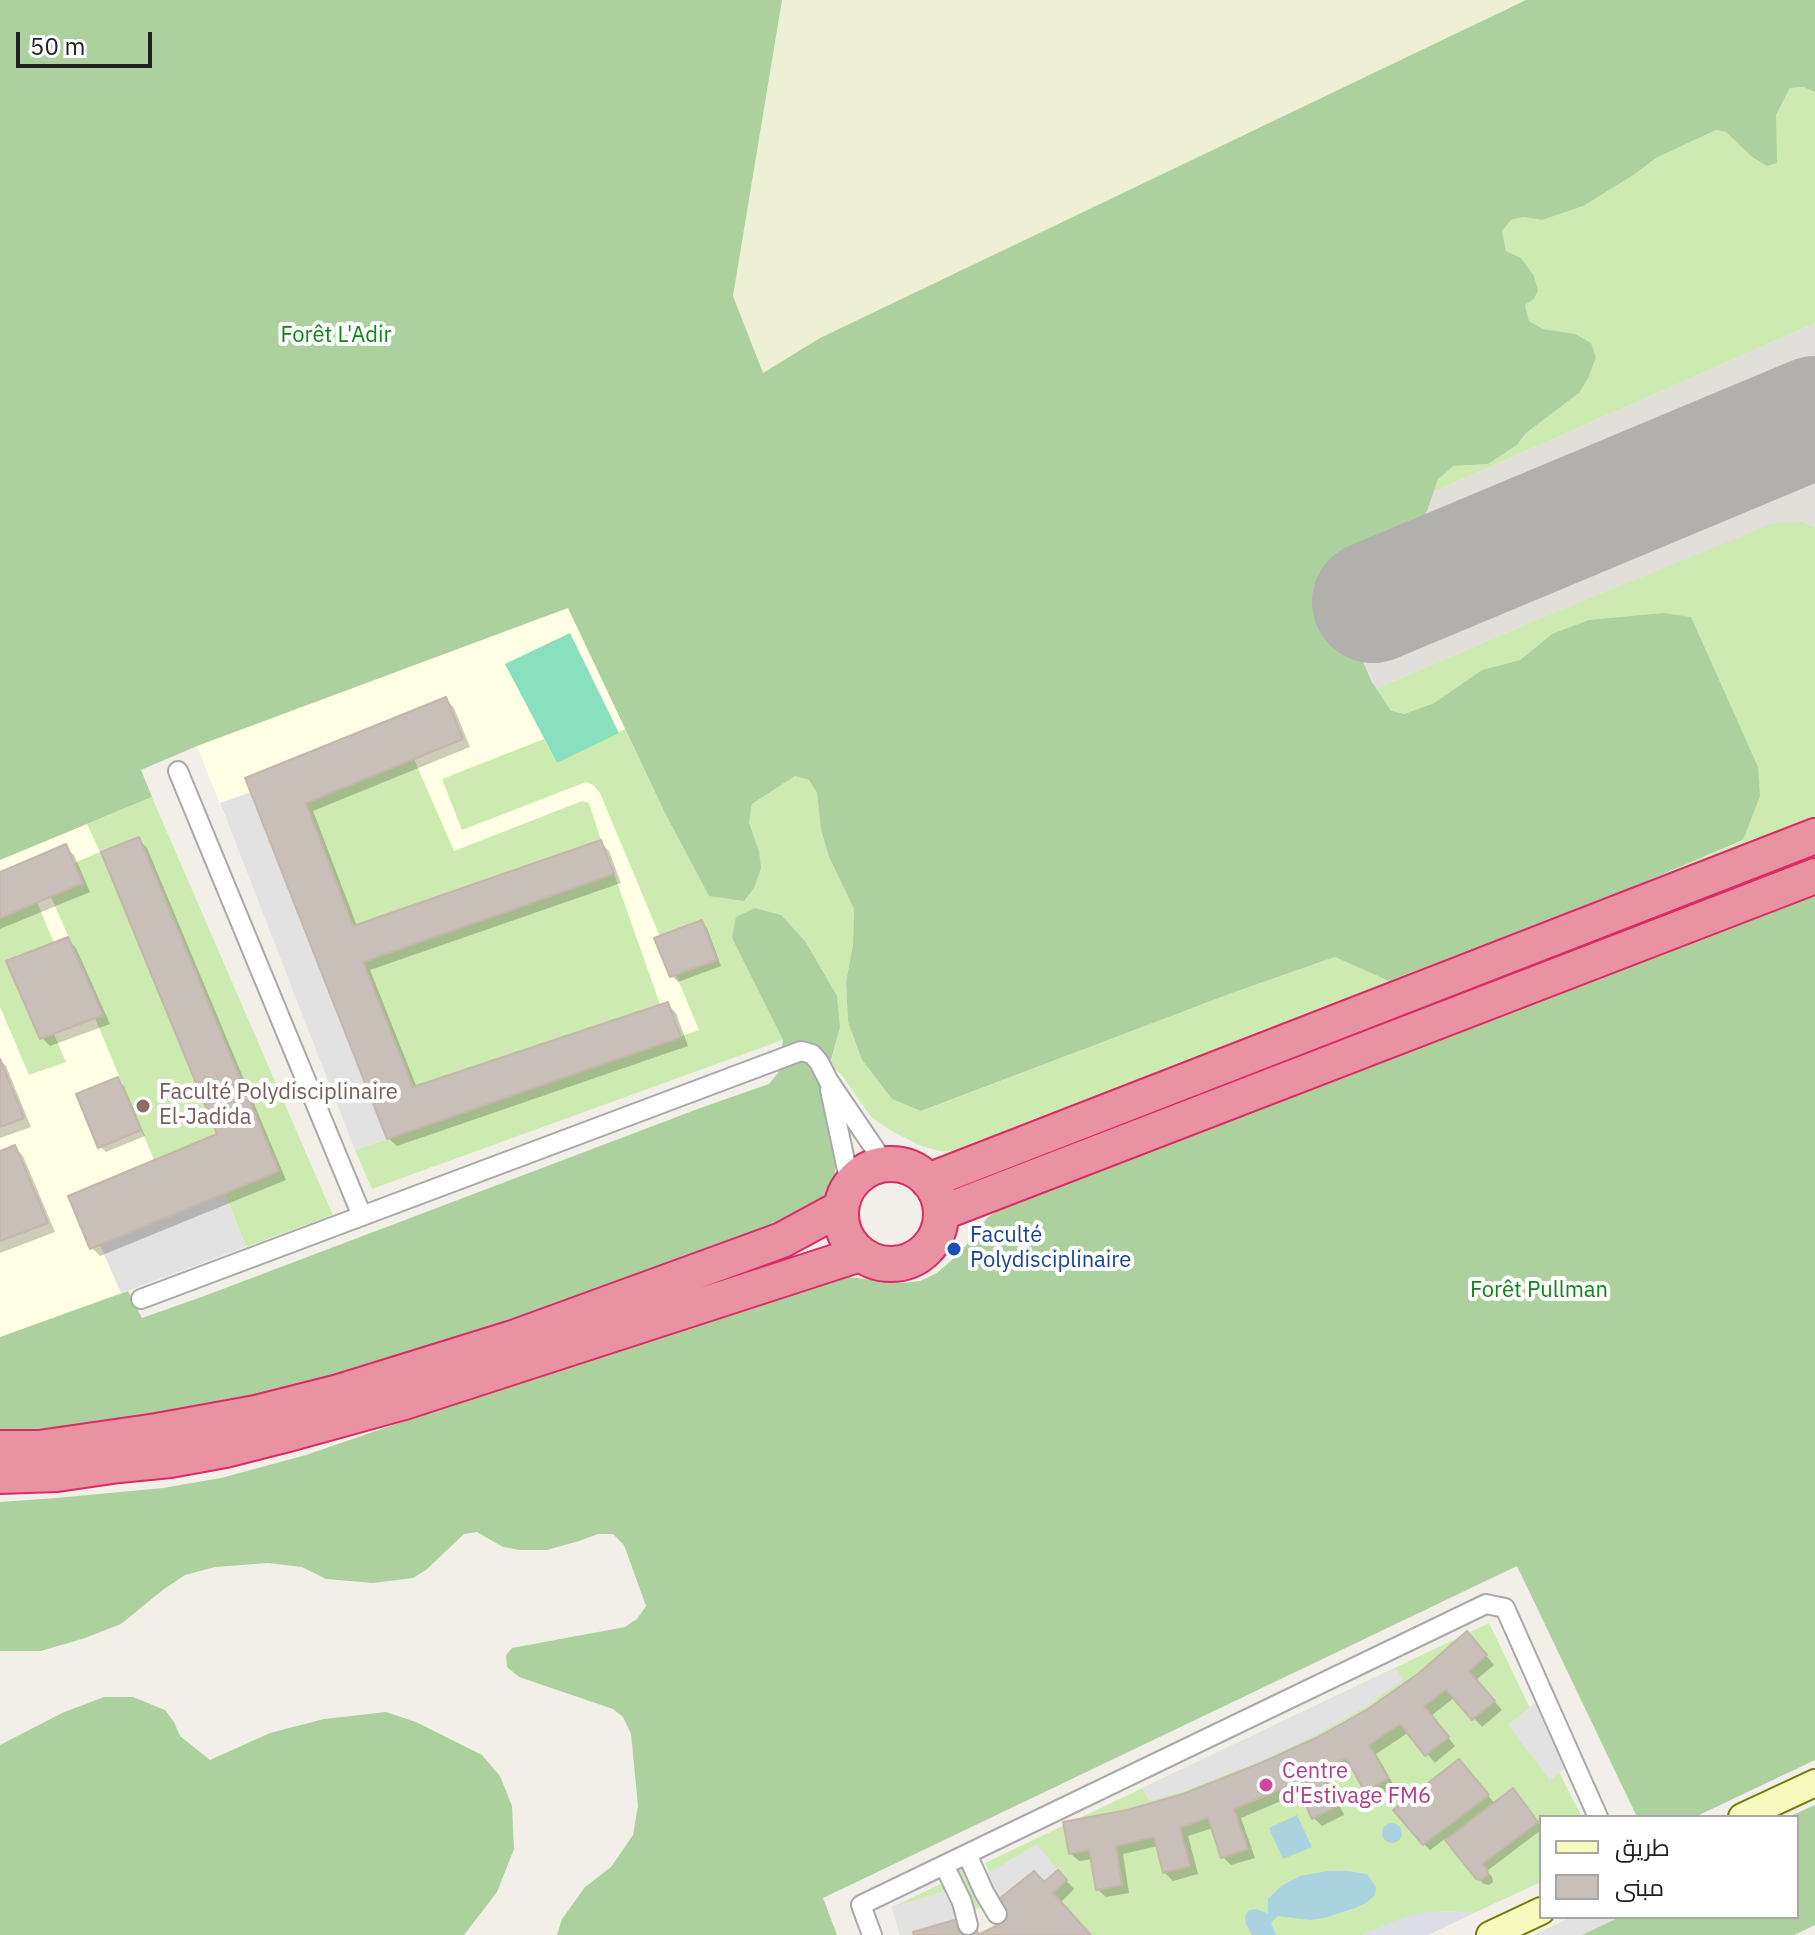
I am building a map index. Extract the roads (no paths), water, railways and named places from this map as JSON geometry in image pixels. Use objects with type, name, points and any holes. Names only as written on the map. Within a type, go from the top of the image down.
[{"type":"highway","points":[[928,1181],[1815,836]]},
{"type":"highway","points":[[941,1213],[1815,876]]},
{"type":"highway","points":[[0,1448],[39,1448],[256,1413],[339,1392],[513,1338],[782,1240],[846,1196],[865,1171],[885,1164],[901,1165],[916,1171],[928,1181],[938,1196],[941,1213],[938,1232],[929,1248],[914,1259],[896,1264],[877,1263],[860,1254],[848,1241],[841,1225],[846,1196]]},
{"type":"highway","points":[[0,1476],[57,1474],[170,1460],[288,1434],[404,1402],[860,1254]]},
{"type":"street","points":[[178,771],[362,1216]]},
{"type":"street","points":[[141,1299],[801,1051],[812,1054],[819,1062],[885,1164]]},
{"type":"street","points":[[828,1080],[846,1196]]},
{"type":"street","points":[[872,1935],[861,1905],[1486,1604],[1505,1608],[1597,1815]]},
{"type":"street","points":[[1746,1815],[1815,1783]]},
{"type":"street","points":[[944,1865],[967,1920],[986,1908],[994,1909],[967,1854]]},
{"type":"street","points":[[1490,1935],[1539,1912]]},
{"type":"water","points":[[1297,1815],[1312,1847],[1283,1859],[1269,1828]]},
{"type":"water","points":[[1392,1823],[1399,1826],[1402,1833],[1399,1840],[1392,1843],[1385,1840],[1382,1833],[1385,1826]]},
{"type":"water","points":[[1328,1871],[1367,1874],[1376,1887],[1375,1895],[1355,1908],[1324,1918],[1310,1920],[1278,1916],[1271,1923],[1276,1935],[1252,1935],[1245,1916],[1249,1910],[1268,1913],[1268,1899],[1281,1886],[1300,1876]]},
{"type":"place","name":"Faculté Polydisciplinaire El-Jadida","points":[[143,1106]]},
{"type":"place","name":"Faculté Polydisciplinaire","points":[[954,1249]]},
{"type":"place","name":"Centre d'Estivage FM6","points":[[1266,1785]]},
{"type":"park label","name":"Forêt L'Adir","points":[[336,336]]},
{"type":"park label","name":"Forêt Pullman","points":[[1539,1291]]}]
